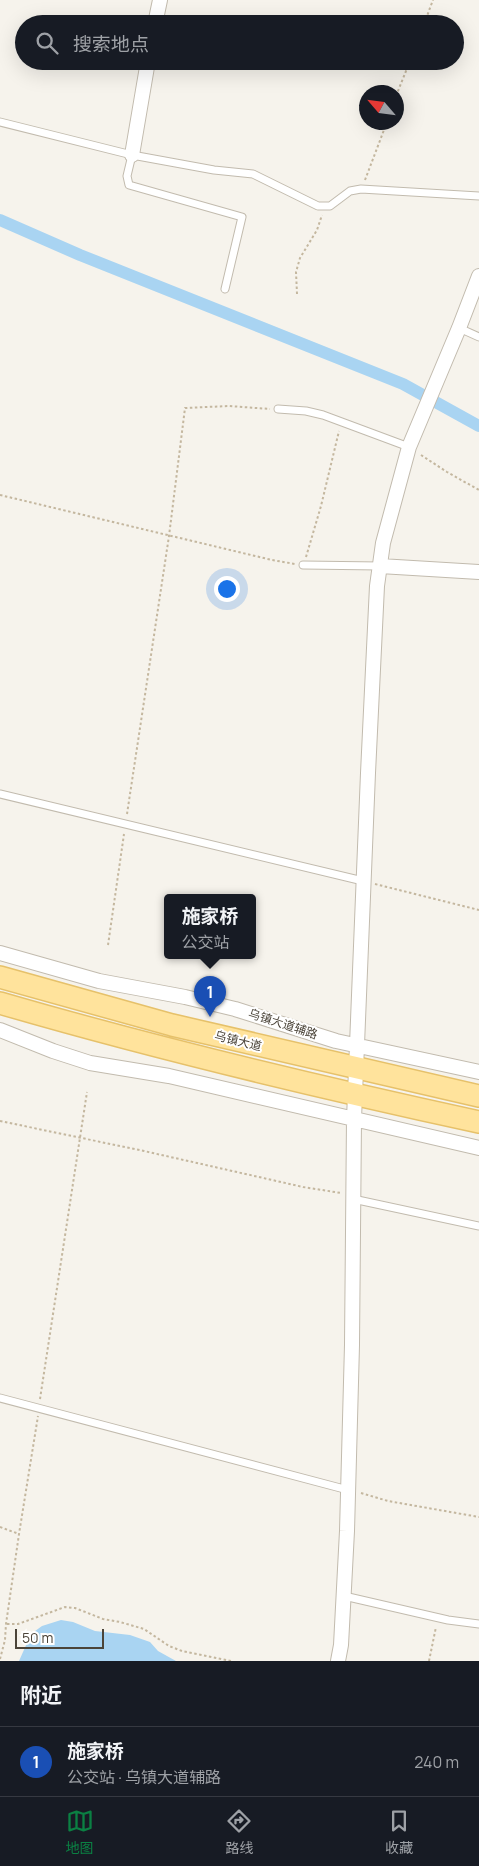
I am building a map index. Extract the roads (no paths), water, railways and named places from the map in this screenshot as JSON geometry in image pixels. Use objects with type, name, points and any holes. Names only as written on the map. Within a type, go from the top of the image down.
[{"type":"main road","name":"乌镇大道","points":[[0,977],[135,1016],[479,1096]]},
{"type":"main road","name":"乌镇大道","points":[[0,1003],[92,1030],[356,1095],[479,1122]]},
{"type":"street","points":[[157,15],[160,0]]},
{"type":"street","points":[[132,155],[146,70]]},
{"type":"street","points":[[338,1661],[341,1645],[344,1596],[348,1490],[352,1345],[354,1119],[377,586],[383,543],[409,446],[440,375],[479,276]]},
{"type":"street","points":[[380,566],[479,572]]},
{"type":"street","name":"乌镇大道辅路","points":[[0,952],[99,981],[235,1009],[303,1032],[357,1046],[479,1072]]},
{"type":"street","points":[[0,1030],[90,1063],[169,1076],[479,1148]]},
{"type":"lane","points":[[0,122],[132,155],[214,170],[253,174],[318,206],[330,206],[350,191],[361,189],[479,196]]},
{"type":"lane","points":[[132,155],[128,176],[129,185],[242,217],[224,289]]},
{"type":"lane","points":[[459,328],[479,336]]},
{"type":"lane","points":[[278,409],[306,411],[341,421],[409,446]]},
{"type":"lane","points":[[303,565],[380,566]]},
{"type":"lane","points":[[0,794],[363,881]]},
{"type":"lane","points":[[354,1197],[479,1226]]},
{"type":"lane","points":[[0,1398],[348,1490]]},
{"type":"lane","points":[[344,1596],[438,1618],[479,1624]]},
{"type":"water","points":[[61,1620],[73,1622],[95,1631],[130,1635],[150,1642],[158,1651],[176,1661],[19,1661],[31,1634],[42,1626]]},
{"type":"waterway","points":[[0,220],[80,255],[403,384],[479,426]]},
{"type":"place","name":"施家桥","points":[[210,1017]]}]
